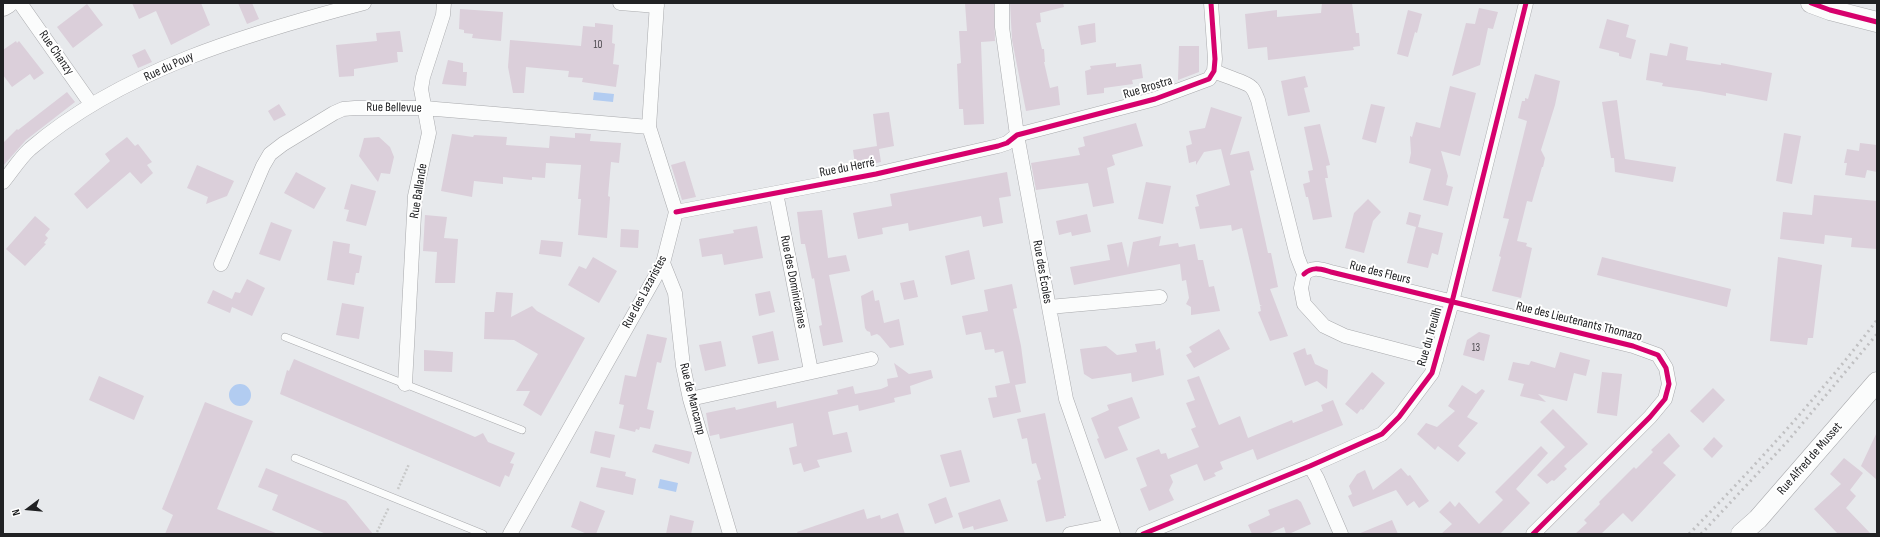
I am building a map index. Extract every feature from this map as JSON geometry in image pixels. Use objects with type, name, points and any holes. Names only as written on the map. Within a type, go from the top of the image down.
[{"type":"street","points":[[3,6],[8,3]]},
{"type":"street","name":"Rue Chanzy","points":[[20,3],[92,104]]},
{"type":"street","name":"Rue du Pouy","points":[[3,182],[29,150],[92,104],[190,56],[302,19],[364,3]]},
{"type":"street","name":"Rue Ballande","points":[[405,384],[415,196],[429,133],[421,89],[423,77],[443,15],[444,3]]},
{"type":"street","points":[[620,3],[657,5],[649,127],[676,212]]},
{"type":"street","name":"Rue des Écoles","points":[[1002,3],[1002,27],[1017,135],[1066,399],[1112,530]]},
{"type":"street","points":[[1211,3],[1215,59],[1214,71],[1230,79],[1247,83],[1252,88],[1258,100],[1297,256],[1304,274],[1301,288],[1304,304],[1324,326],[1345,336],[1436,360]]},
{"type":"street","name":"Rue du Treuilh","points":[[1143,534],[1310,466],[1382,434],[1399,417],[1432,373],[1452,302],[1526,3]]},
{"type":"street","points":[[1811,3],[1830,10],[1877,22]]},
{"type":"street","name":"Rue Brostra","points":[[1017,135],[1155,98],[1209,79],[1214,71]]},
{"type":"street","name":"Rue Bellevue","points":[[221,264],[263,166],[270,154],[283,144],[343,109],[424,108],[649,127]]},
{"type":"street","name":"Rue du Herré","points":[[676,212],[876,174],[998,146],[1007,143],[1017,135]]},
{"type":"street","name":"Rue des Dominicaines","points":[[776,193],[811,371]]},
{"type":"street","name":"Rue des Lazaristes","points":[[510,534],[663,263],[676,212]]},
{"type":"street","name":"Rue de Mancamp","points":[[663,263],[675,293],[683,366],[690,399],[730,534]]},
{"type":"street","name":"Rue des Fleurs","points":[[1304,274],[1309,269],[1316,268],[1452,302]]},
{"type":"street","points":[[1049,307],[1160,297]]},
{"type":"street","name":"Rue des Lieutenants Thomazo","points":[[1452,302],[1633,346],[1658,355],[1666,368],[1669,384],[1665,399],[1650,417],[1533,534]]},
{"type":"street","points":[[690,399],[811,371],[871,359]]},
{"type":"street","name":"Rue Alfred de Musset","points":[[1741,534],[1758,519],[1874,390]]},
{"type":"street","points":[[1310,466],[1317,478],[1341,534]]},
{"type":"street","points":[[1070,534],[1112,530]]},
{"type":"lane","points":[[285,337],[522,430]]},
{"type":"lane","points":[[295,458],[483,534]]},
{"type":"water","points":[[594,92],[614,94],[613,102],[593,100]]},
{"type":"water","points":[[240,384],[248,387],[251,395],[248,403],[240,406],[232,403],[229,395],[232,387]]},
{"type":"water","points":[[660,479],[678,483],[676,492],[658,488]]},
{"type":"building","points":[[132,3],[201,3],[210,25],[171,45],[156,11],[139,19]]},
{"type":"building","points":[[238,3],[252,3],[259,19],[247,24]]},
{"type":"building","points":[[965,3],[994,3],[995,41],[981,42],[984,124],[964,125],[963,109],[959,109],[957,64],[961,63],[959,31],[967,31]]},
{"type":"building","points":[[1010,3],[1063,3],[1064,7],[1040,13],[1041,22],[1036,23],[1042,49],[1044,49],[1044,62],[1050,88],[1058,86],[1060,105],[1026,111],[1012,40]]},
{"type":"building","points":[[1322,3],[1352,3],[1356,33],[1359,33],[1360,46],[1353,47],[1354,50],[1268,60],[1267,47],[1248,49],[1245,14],[1277,10],[1277,17],[1321,13]]},
{"type":"building","points":[[87,4],[103,25],[73,48],[57,27]]},
{"type":"building","points":[[1479,8],[1498,12],[1493,29],[1488,28],[1480,65],[1452,76],[1466,23],[1475,24]]},
{"type":"building","points":[[460,9],[503,12],[501,41],[472,38],[473,34],[464,33],[464,30],[459,29]]},
{"type":"building","points":[[1408,10],[1422,14],[1408,57],[1397,54]]},
{"type":"building","points":[[1607,19],[1629,25],[1626,37],[1636,40],[1631,59],[1619,56],[1619,53],[1599,48]]},
{"type":"building","points":[[595,23],[613,25],[612,43],[615,44],[613,64],[619,65],[616,87],[582,82],[583,78],[568,77],[569,71],[526,67],[524,93],[513,93],[508,67],[510,40],[581,46],[583,26],[595,27]]},
{"type":"building","points":[[1095,23],[1096,42],[1081,45],[1078,26]]},
{"type":"building","points":[[400,31],[403,52],[397,52],[398,62],[354,69],[354,76],[339,77],[336,45],[377,41],[376,33]]},
{"type":"building","points":[[16,41],[17,43],[19,41],[44,73],[34,80],[30,74],[12,87],[3,75],[3,50]]},
{"type":"building","points":[[1670,43],[1688,47],[1686,60],[1721,65],[1721,63],[1772,73],[1767,101],[1726,93],[1726,96],[1662,86],[1663,83],[1646,80],[1650,53],[1667,56]]},
{"type":"building","points":[[1179,46],[1199,46],[1199,72],[1178,80]]},
{"type":"building","points":[[145,49],[152,62],[138,68],[132,55]]},
{"type":"building","points":[[448,60],[463,63],[463,72],[467,72],[466,86],[442,84]]},
{"type":"building","points":[[1116,63],[1116,67],[1141,64],[1143,78],[1132,80],[1133,84],[1104,88],[1104,93],[1087,95],[1085,71],[1091,69],[1090,66]]},
{"type":"building","points":[[1535,74],[1560,81],[1555,105],[1541,150],[1545,158],[1543,167],[1532,202],[1527,201],[1517,241],[1527,243],[1526,246],[1532,248],[1521,298],[1492,291],[1501,257],[1499,256],[1509,219],[1503,218],[1527,121],[1518,118],[1522,101],[1525,101],[1525,98],[1528,99]]},
{"type":"building","points":[[1305,76],[1308,87],[1304,88],[1310,112],[1288,116],[1281,81]]},
{"type":"building","points":[[1450,86],[1476,93],[1460,156],[1441,151],[1448,176],[1446,185],[1453,187],[1448,206],[1423,200],[1431,169],[1409,163],[1411,153],[1410,136],[1412,137],[1416,122],[1440,128]]},
{"type":"building","points":[[67,92],[75,102],[26,140],[3,166],[3,143],[17,129],[18,130]]},
{"type":"building","points":[[1617,100],[1625,159],[1676,167],[1673,182],[1615,172],[1614,158],[1611,158],[1602,102]]},
{"type":"building","points":[[279,104],[286,115],[274,121],[268,111]]},
{"type":"building","points":[[1371,104],[1385,107],[1376,143],[1362,139]]},
{"type":"building","points":[[1211,107],[1242,117],[1230,155],[1249,151],[1254,170],[1250,171],[1268,253],[1271,253],[1278,287],[1270,289],[1288,336],[1270,341],[1258,312],[1261,311],[1260,306],[1262,305],[1260,305],[1242,228],[1232,231],[1231,225],[1200,229],[1195,207],[1199,206],[1196,195],[1230,185],[1221,149],[1204,152],[1196,165],[1196,161],[1189,163],[1186,146],[1192,144],[1189,131],[1205,128]]},
{"type":"building","points":[[889,112],[894,146],[879,149],[881,162],[869,165],[868,161],[855,165],[853,150],[877,146],[873,114]]},
{"type":"building","points":[[1136,123],[1143,146],[1112,155],[1115,165],[1107,168],[1114,203],[1093,207],[1088,183],[1036,190],[1031,163],[1080,155],[1078,148],[1085,146],[1083,137]]},
{"type":"building","points":[[1320,124],[1330,165],[1326,166],[1328,178],[1325,178],[1332,217],[1313,220],[1308,197],[1306,197],[1303,184],[1310,182],[1308,171],[1313,170],[1304,127]]},
{"type":"building","points":[[575,133],[591,134],[590,141],[621,143],[619,163],[611,162],[608,196],[610,197],[607,238],[578,235],[581,199],[578,199],[581,165],[546,163],[545,178],[532,177],[532,180],[503,177],[503,184],[474,181],[472,197],[441,191],[452,134],[473,137],[474,135],[507,137],[506,145],[549,148],[550,136],[575,138]]},
{"type":"building","points":[[1784,133],[1801,136],[1792,184],[1776,181]]},
{"type":"building","points":[[127,137],[135,146],[138,144],[152,162],[147,165],[153,173],[141,184],[130,172],[87,209],[74,194],[110,161],[105,154]]},
{"type":"building","points":[[379,137],[390,147],[394,157],[390,174],[381,173],[378,182],[359,156],[364,138]]},
{"type":"building","points":[[1860,143],[1877,145],[1877,172],[1867,170],[1865,178],[1845,175],[1847,163],[1844,163],[1847,149],[1859,151]]},
{"type":"building","points":[[685,161],[696,197],[682,200],[671,165]]},
{"type":"building","points":[[197,165],[234,181],[227,196],[206,204],[208,197],[187,188]]},
{"type":"building","points":[[296,172],[326,188],[314,209],[284,193]]},
{"type":"building","points":[[1007,172],[1011,196],[999,198],[1003,223],[983,227],[981,216],[909,231],[908,223],[882,228],[883,234],[858,239],[853,213],[892,206],[890,194]]},
{"type":"building","points":[[1146,182],[1171,186],[1163,224],[1138,219]]},
{"type":"building","points":[[351,184],[376,191],[366,226],[346,221],[349,210],[344,209]]},
{"type":"building","points":[[1814,195],[1877,201],[1877,249],[1851,247],[1852,238],[1825,235],[1824,244],[1780,239],[1783,212],[1812,215]]},
{"type":"building","points":[[1368,199],[1381,212],[1373,221],[1364,253],[1345,248],[1354,213]]},
{"type":"building","points":[[822,210],[828,258],[846,255],[850,271],[829,275],[843,342],[823,346],[819,326],[822,325],[814,278],[812,279],[805,244],[801,244],[797,212]]},
{"type":"building","points":[[1409,212],[1421,215],[1418,227],[1443,233],[1438,255],[1432,253],[1428,268],[1407,263],[1416,227],[1406,224]]},
{"type":"building","points":[[1087,214],[1091,232],[1072,236],[1071,232],[1059,235],[1056,221]]},
{"type":"building","points":[[425,215],[447,217],[444,238],[458,239],[455,283],[435,283],[437,252],[423,251]]},
{"type":"building","points":[[35,216],[50,229],[45,235],[48,238],[44,243],[46,244],[25,266],[6,249]]},
{"type":"building","points":[[271,222],[292,230],[280,261],[259,254]]},
{"type":"building","points":[[757,226],[763,258],[724,265],[722,254],[702,257],[699,239],[734,233],[733,230]]},
{"type":"building","points":[[621,229],[639,230],[638,248],[620,247]]},
{"type":"building","points":[[1161,236],[1159,246],[1178,243],[1179,247],[1195,244],[1198,260],[1203,260],[1209,287],[1214,286],[1220,311],[1191,315],[1191,307],[1186,304],[1189,298],[1186,280],[1182,281],[1180,264],[1074,285],[1070,267],[1110,260],[1107,245],[1122,242],[1128,268],[1133,242]]},
{"type":"building","points":[[541,240],[563,242],[561,257],[539,254]]},
{"type":"building","points":[[333,241],[350,244],[349,253],[362,256],[359,273],[356,273],[354,285],[327,280]]},
{"type":"building","points":[[969,250],[975,279],[951,285],[945,256]]},
{"type":"building","points":[[593,257],[617,271],[599,303],[568,285],[579,266],[586,269]]},
{"type":"building","points":[[1602,257],[1731,289],[1727,307],[1597,275]]},
{"type":"building","points":[[1778,257],[1822,265],[1813,338],[1808,338],[1807,345],[1770,341]]},
{"type":"building","points":[[247,279],[265,288],[252,316],[232,307],[230,313],[207,303],[213,290],[232,299],[235,292],[240,293]]},
{"type":"building","points":[[914,280],[918,297],[904,300],[900,283]]},
{"type":"building","points":[[1012,284],[1017,308],[1013,309],[1021,346],[1026,383],[1015,385],[1021,412],[993,418],[988,398],[997,397],[995,386],[1010,383],[1003,351],[995,353],[994,349],[985,350],[981,332],[966,335],[962,316],[988,311],[984,290]]},
{"type":"building","points":[[873,290],[875,301],[879,300],[884,323],[899,319],[904,345],[890,348],[880,336],[877,334],[871,336],[870,332],[865,328],[861,296]]},
{"type":"building","points":[[770,291],[775,312],[759,316],[755,294]]},
{"type":"building","points":[[496,292],[513,293],[511,317],[532,306],[537,311],[585,338],[541,416],[523,405],[530,391],[516,391],[538,354],[514,340],[484,339],[485,312],[494,312]]},
{"type":"building","points":[[342,303],[364,307],[359,339],[336,335]]},
{"type":"building","points":[[1219,329],[1230,349],[1194,368],[1186,355],[1192,352],[1189,347]]},
{"type":"building","points":[[773,331],[779,360],[758,364],[752,336]]},
{"type":"building","points":[[1479,332],[1490,335],[1484,361],[1463,355],[1467,340]]},
{"type":"building","points":[[647,334],[667,338],[661,363],[657,362],[647,409],[654,411],[650,429],[640,427],[639,430],[636,429],[635,432],[619,428],[624,405],[619,404],[625,375],[636,377]]},
{"type":"building","points":[[721,341],[726,366],[705,371],[699,345]]},
{"type":"building","points":[[1155,341],[1156,350],[1160,348],[1164,375],[1132,382],[1131,373],[1092,379],[1084,374],[1080,349],[1106,346],[1117,355],[1137,352],[1135,344]]},
{"type":"building","points":[[1305,348],[1307,355],[1311,354],[1315,364],[1328,370],[1327,389],[1317,381],[1305,386],[1293,353]]},
{"type":"building","points":[[424,350],[453,352],[452,372],[424,371]]},
{"type":"building","points":[[1560,352],[1590,360],[1586,376],[1574,373],[1567,401],[1538,394],[1546,402],[1520,396],[1524,384],[1508,380],[1513,362],[1529,365],[1531,361],[1555,368]]},
{"type":"building","points":[[294,359],[475,437],[483,433],[488,442],[515,453],[510,463],[514,464],[509,477],[505,475],[500,487],[280,394],[287,370],[289,371]]},
{"type":"building","points":[[894,363],[909,374],[931,370],[933,378],[910,386],[911,394],[894,398],[895,402],[859,411],[858,405],[828,412],[833,435],[847,432],[852,452],[817,460],[820,467],[804,472],[801,463],[793,465],[789,448],[797,446],[793,423],[720,439],[719,434],[710,436],[706,413],[735,407],[736,410],[776,401],[777,408],[838,394],[837,390],[853,386],[855,394],[881,389],[888,386],[887,379],[898,377]]},
{"type":"building","points":[[1372,372],[1385,383],[1363,410],[1361,409],[1357,414],[1345,404]]},
{"type":"building","points":[[1602,372],[1622,374],[1617,416],[1597,413]]},
{"type":"building","points":[[99,376],[144,396],[134,420],[89,400]]},
{"type":"building","points":[[1199,376],[1219,425],[1240,416],[1248,438],[1292,420],[1293,423],[1323,411],[1321,405],[1333,400],[1343,425],[1257,460],[1253,449],[1220,462],[1223,469],[1214,473],[1216,476],[1204,481],[1197,464],[1170,475],[1173,482],[1169,490],[1174,500],[1149,511],[1140,489],[1147,486],[1136,458],[1159,449],[1161,454],[1166,453],[1168,459],[1199,447],[1191,429],[1196,427],[1186,403],[1195,400],[1187,380]]},
{"type":"building","points":[[1462,385],[1476,394],[1482,389],[1485,391],[1467,417],[1478,423],[1458,446],[1466,453],[1458,462],[1438,446],[1435,450],[1417,434],[1426,423],[1437,427],[1455,411],[1448,406]]},
{"type":"building","points":[[1713,388],[1725,400],[1703,423],[1690,411]]},
{"type":"building","points":[[1132,397],[1140,418],[1118,427],[1128,450],[1105,459],[1091,418],[1109,410],[1107,405]]},
{"type":"building","points":[[205,402],[253,421],[217,509],[278,534],[165,534],[173,515],[162,509]]},
{"type":"building","points":[[1553,409],[1588,444],[1564,466],[1567,469],[1554,481],[1552,480],[1547,484],[1537,475],[1565,447],[1540,422]]},
{"type":"building","points":[[1045,413],[1066,516],[1064,516],[1064,518],[1046,522],[1037,481],[1041,479],[1036,463],[1032,464],[1027,438],[1022,439],[1017,419]]},
{"type":"building","points":[[595,431],[615,435],[610,458],[590,453]]},
{"type":"building","points":[[1877,432],[1877,480],[1861,466]]},
{"type":"building","points":[[1669,433],[1680,446],[1663,463],[1676,475],[1632,522],[1623,513],[1601,534],[1575,534],[1587,523],[1584,520],[1600,504],[1599,502],[1634,467],[1636,469],[1653,452],[1651,450]]},
{"type":"building","points":[[1714,437],[1723,446],[1712,458],[1703,449]]},
{"type":"building","points":[[655,444],[692,452],[689,464],[652,452]]},
{"type":"building","points":[[1541,446],[1548,453],[1516,489],[1530,503],[1500,534],[1441,534],[1452,524],[1439,512],[1450,501],[1455,507],[1459,502],[1479,524],[1503,500],[1495,492]]},
{"type":"building","points":[[961,450],[970,482],[950,487],[940,455]]},
{"type":"building","points":[[1844,458],[1863,473],[1850,490],[1856,496],[1846,508],[1871,534],[1838,534],[1814,509],[1841,484],[1830,474]]},
{"type":"building","points":[[601,467],[626,472],[625,476],[636,479],[633,495],[596,487]]},
{"type":"building","points":[[266,468],[346,501],[373,534],[326,534],[272,510],[278,495],[258,487]]},
{"type":"building","points":[[1401,468],[1408,476],[1410,475],[1429,501],[1419,508],[1414,501],[1407,506],[1396,490],[1353,507],[1348,496],[1352,494],[1349,486],[1357,474],[1365,470],[1373,490]]},
{"type":"building","points":[[946,497],[953,517],[935,524],[928,504]]},
{"type":"building","points":[[1000,499],[1008,521],[974,530],[973,526],[963,529],[958,513]]},
{"type":"building","points":[[1297,499],[1301,502],[1311,524],[1289,534],[1286,534],[1284,527],[1268,534],[1252,534],[1248,525],[1270,515],[1268,510]]},
{"type":"building","points":[[580,501],[605,511],[596,534],[587,534],[571,527]]},
{"type":"building","points":[[864,509],[867,519],[880,515],[881,519],[898,513],[905,534],[798,534],[797,532]]},
{"type":"building","points":[[670,515],[694,521],[691,534],[666,534]]},
{"type":"building","points":[[1392,520],[1398,534],[1358,534]]},
{"type":"railway","points":[[1689,534],[1786,430],[1877,320]]},
{"type":"railway","points":[[1701,534],[1787,442],[1877,334]]},
{"type":"cycle path","points":[[676,212],[876,174],[998,146],[1007,143],[1017,135],[1155,99],[1209,79],[1214,71],[1215,59],[1211,3]]},
{"type":"cycle path","points":[[1143,534],[1310,466],[1382,434],[1399,417],[1432,373],[1452,302],[1526,3]]},
{"type":"cycle path","points":[[1811,3],[1830,10],[1877,22]]},
{"type":"cycle path","points":[[1304,274],[1307,271],[1314,269],[1323,270],[1633,346],[1658,355],[1666,368],[1669,384],[1665,399],[1650,417],[1533,534]]}]
